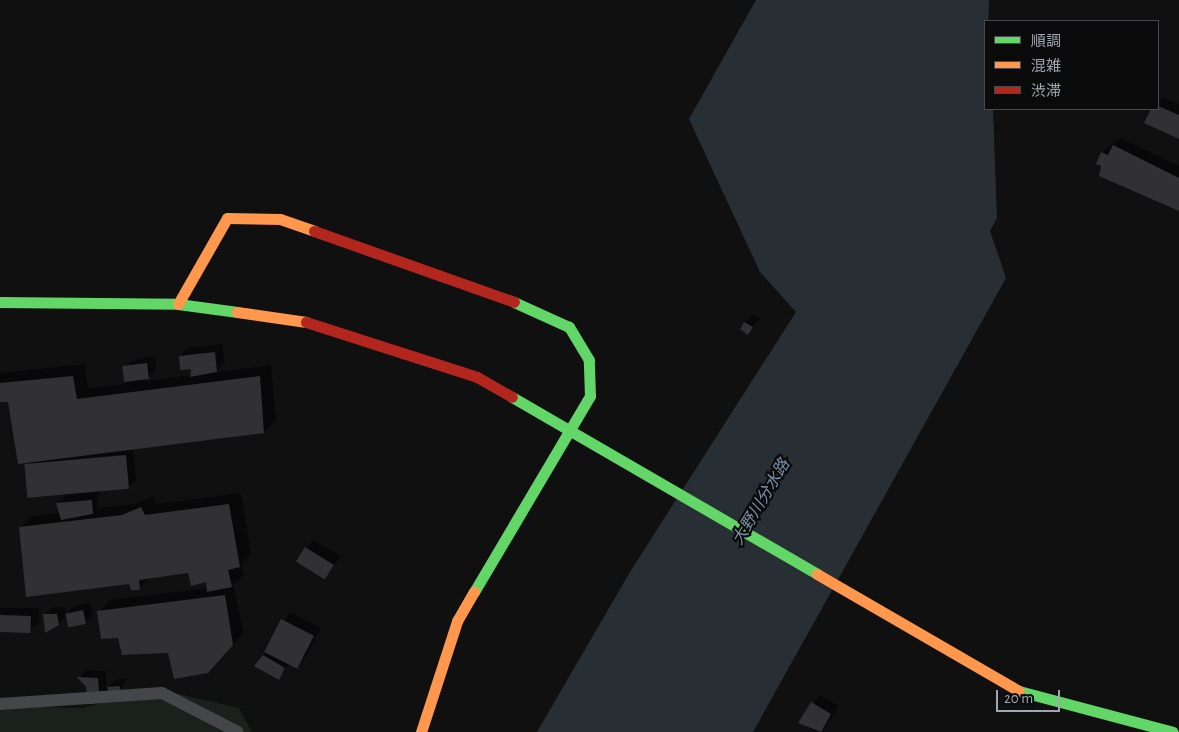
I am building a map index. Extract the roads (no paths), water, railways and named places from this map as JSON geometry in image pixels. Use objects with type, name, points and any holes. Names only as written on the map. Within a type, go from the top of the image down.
[{"type":"street","points":[[178,304],[227,218],[280,220],[537,310],[569,328],[589,360],[590,396],[457,622],[421,732]]},
{"type":"street","points":[[0,302],[178,304],[306,322],[477,377],[1019,690],[1173,732]]},
{"type":"lane","points":[[0,704],[162,693],[238,732]]},
{"type":"water","name":"大野川分水路","points":[[756,0],[989,0],[988,20],[984,20],[984,110],[993,110],[997,218],[990,231],[1006,278],[753,732],[537,732],[630,572],[796,312],[760,272],[689,119]]}]
